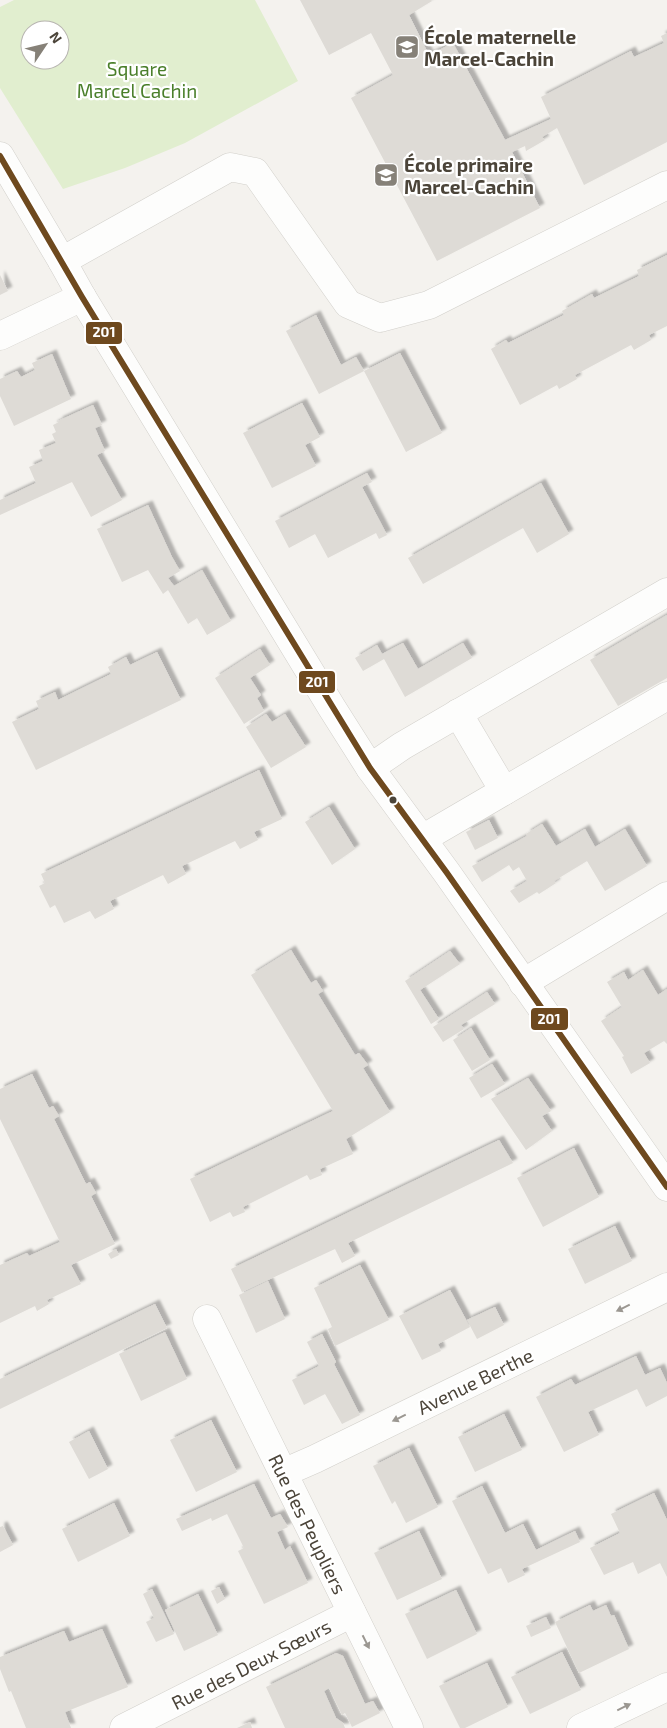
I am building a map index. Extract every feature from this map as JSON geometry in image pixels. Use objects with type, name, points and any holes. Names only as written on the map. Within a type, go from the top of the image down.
[{"type":"street","points":[[0,156],[82,297],[370,768],[667,1187]]},
{"type":"street","points":[[62,261],[230,167],[255,172],[348,304],[380,318],[429,305],[667,185]]},
{"type":"street","points":[[0,336],[82,297]]},
{"type":"street","points":[[370,768],[402,746],[667,592]]},
{"type":"street","points":[[422,839],[667,696]]},
{"type":"street","points":[[458,713],[504,791]]},
{"type":"street","points":[[524,983],[667,896]]},
{"type":"street","name":"Avenue Berthe","points":[[282,1473],[315,1459],[667,1287]]},
{"type":"street","name":"Rue des Peupliers","points":[[207,1319],[409,1728]]},
{"type":"street","name":"Rue des Deux Sœurs","points":[[124,1728],[352,1613]]},
{"type":"street","points":[[581,1728],[667,1687]]},
{"type":"green space","name":"Square Marcel Cachin","points":[[14,0],[255,0],[298,81],[185,143],[125,168],[63,189],[0,88],[0,7]]},
{"type":"building","points":[[300,0],[431,0],[409,15],[429,55],[453,43],[505,140],[551,119],[541,97],[631,51],[634,57],[664,43],[661,36],[667,33],[667,142],[584,185],[557,128],[542,137],[545,140],[526,151],[525,146],[512,152],[540,208],[437,261],[351,98],[393,75],[371,33],[329,55]]},
{"type":"building","points":[[667,255],[667,326],[649,335],[651,340],[634,350],[631,345],[575,375],[577,379],[559,389],[557,385],[520,405],[491,349],[506,340],[508,343],[564,315],[562,311],[592,294],[594,298],[639,276],[637,270]]},
{"type":"building","points":[[0,275],[8,291],[0,295]]},
{"type":"building","points":[[316,315],[341,365],[356,357],[364,371],[319,394],[286,331]]},
{"type":"building","points":[[400,353],[442,433],[406,452],[364,371]]},
{"type":"building","points":[[52,354],[71,399],[14,426],[0,396],[0,379],[17,371],[21,377],[35,370],[32,363]]},
{"type":"building","points":[[302,403],[320,437],[305,445],[316,466],[272,488],[243,433]]},
{"type":"building","points":[[93,405],[102,425],[95,428],[105,451],[97,455],[122,500],[91,517],[72,482],[0,515],[0,500],[36,483],[29,467],[43,461],[39,450],[56,443],[52,434],[56,432],[53,425]]},
{"type":"building","points":[[367,473],[372,482],[362,487],[387,535],[379,539],[376,533],[328,558],[315,534],[289,548],[275,521]]},
{"type":"building","points":[[541,483],[569,534],[537,553],[523,528],[423,584],[408,558]]},
{"type":"building","points":[[148,505],[180,571],[168,578],[174,586],[202,570],[231,621],[207,635],[197,618],[188,624],[168,590],[163,594],[148,570],[122,582],[97,529]]},
{"type":"building","points":[[667,615],[667,678],[618,706],[590,660]]},
{"type":"building","points":[[403,643],[418,669],[463,643],[472,658],[405,697],[384,659],[363,671],[355,658],[377,645],[382,654]]},
{"type":"building","points":[[260,649],[270,665],[250,678],[261,695],[257,698],[264,711],[244,724],[215,678]]},
{"type":"building","points":[[157,652],[181,700],[36,770],[12,722],[39,709],[36,701],[55,692],[58,700],[111,674],[108,667],[126,657],[130,665]]},
{"type":"building","points":[[266,714],[272,722],[285,714],[306,747],[271,768],[246,727]]},
{"type":"building","points":[[259,770],[282,819],[254,832],[258,840],[240,849],[235,841],[182,866],[186,874],[168,884],[163,875],[110,901],[114,909],[95,919],[90,911],[64,923],[55,905],[50,908],[39,886],[45,883],[41,874]]},
{"type":"building","points":[[329,807],[355,849],[332,865],[305,822]]},
{"type":"building","points":[[489,820],[498,838],[475,850],[466,832]]},
{"type":"building","points":[[542,824],[556,846],[585,829],[595,847],[625,829],[647,866],[605,891],[587,861],[554,881],[556,883],[539,894],[537,892],[519,903],[510,891],[527,881],[519,867],[513,871],[509,865],[482,882],[472,866],[527,836],[526,834]]},
{"type":"building","points":[[291,950],[311,983],[316,980],[323,991],[318,994],[355,1055],[359,1053],[368,1065],[363,1068],[390,1112],[346,1139],[353,1154],[320,1169],[322,1175],[310,1180],[307,1175],[243,1207],[245,1212],[233,1217],[230,1212],[210,1222],[190,1179],[333,1111],[251,975]]},
{"type":"building","points":[[450,951],[460,964],[420,990],[439,1019],[431,1024],[405,981]]},
{"type":"building","points":[[643,970],[658,995],[667,989],[667,1044],[664,1041],[644,1053],[650,1063],[631,1074],[622,1057],[624,1056],[601,1021],[622,1007],[607,982],[624,972],[628,980]]},
{"type":"building","points":[[487,992],[495,1004],[461,1025],[464,1029],[443,1042],[433,1027]]},
{"type":"building","points":[[471,1028],[490,1060],[472,1071],[453,1040]]},
{"type":"building","points":[[492,1064],[505,1084],[481,1098],[469,1078]]},
{"type":"building","points":[[32,1074],[49,1108],[53,1106],[59,1116],[54,1119],[86,1184],[90,1182],[96,1193],[91,1196],[115,1244],[71,1265],[81,1284],[47,1300],[49,1304],[37,1311],[35,1306],[0,1323],[0,1265],[27,1253],[29,1256],[60,1242],[0,1119],[0,1089]]},
{"type":"building","points":[[528,1078],[551,1111],[542,1116],[552,1131],[526,1150],[491,1099]]},
{"type":"building","points":[[499,1140],[513,1163],[348,1243],[355,1256],[342,1263],[335,1249],[242,1292],[231,1269]]},
{"type":"building","points":[[574,1148],[599,1197],[543,1227],[517,1178]]},
{"type":"building","points":[[615,1226],[632,1261],[585,1284],[568,1249]]},
{"type":"building","points":[[116,1249],[119,1255],[111,1259],[108,1254]]},
{"type":"building","points":[[360,1265],[389,1320],[335,1346],[328,1329],[332,1327],[314,1288]]},
{"type":"building","points":[[268,1281],[285,1319],[256,1333],[239,1295]]},
{"type":"building","points":[[450,1290],[470,1327],[438,1344],[441,1351],[422,1360],[399,1316]]},
{"type":"building","points":[[155,1304],[167,1328],[0,1409],[0,1379]]},
{"type":"building","points":[[495,1307],[504,1325],[477,1339],[467,1320]]},
{"type":"building","points":[[165,1332],[187,1379],[141,1401],[119,1354]]},
{"type":"building","points":[[322,1334],[336,1362],[334,1364],[360,1415],[342,1424],[325,1394],[304,1405],[292,1380],[319,1366],[307,1342]]},
{"type":"building","points":[[636,1356],[645,1375],[660,1368],[667,1383],[667,1396],[646,1407],[637,1389],[588,1412],[599,1435],[564,1452],[536,1397],[571,1379],[575,1385]]},
{"type":"building","points":[[504,1414],[522,1450],[475,1472],[458,1437]]},
{"type":"building","points":[[211,1420],[237,1472],[196,1492],[170,1440]]},
{"type":"building","points":[[89,1431],[108,1469],[89,1479],[69,1442]]},
{"type":"building","points":[[409,1448],[438,1507],[406,1523],[395,1501],[392,1504],[373,1466]]},
{"type":"building","points":[[254,1484],[271,1518],[280,1514],[288,1527],[277,1532],[285,1550],[290,1546],[308,1583],[264,1604],[238,1551],[244,1548],[227,1514],[212,1521],[211,1518],[182,1531],[176,1519]]},
{"type":"building","points":[[482,1486],[505,1533],[523,1524],[536,1550],[575,1531],[580,1542],[522,1569],[525,1575],[508,1583],[501,1568],[488,1574],[452,1501]]},
{"type":"building","points":[[654,1493],[667,1520],[667,1577],[660,1563],[638,1574],[633,1562],[604,1575],[590,1548],[620,1533],[611,1514]]},
{"type":"building","points":[[114,1503],[130,1536],[78,1562],[62,1529]]},
{"type":"building","points":[[3,1526],[13,1545],[0,1552],[0,1527]]},
{"type":"building","points":[[419,1531],[442,1579],[397,1600],[374,1553]]},
{"type":"building","points":[[219,1587],[225,1599],[217,1604],[211,1591]]},
{"type":"building","points":[[152,1589],[174,1634],[156,1642],[146,1622],[154,1618],[143,1594]]},
{"type":"building","points":[[456,1590],[477,1634],[427,1659],[405,1614]]},
{"type":"building","points":[[198,1594],[218,1635],[184,1651],[165,1610]]},
{"type":"building","points":[[590,1605],[593,1611],[606,1605],[611,1616],[614,1615],[629,1649],[579,1673],[555,1622]]},
{"type":"building","points":[[546,1617],[551,1628],[531,1637],[526,1626]]},
{"type":"building","points":[[102,1629],[128,1687],[65,1712],[71,1728],[26,1728],[0,1669],[0,1657],[64,1631],[69,1642]]},
{"type":"building","points":[[562,1652],[581,1690],[530,1714],[511,1677]]},
{"type":"building","points":[[336,1653],[343,1656],[365,1704],[373,1701],[380,1713],[352,1727],[345,1713],[342,1715],[329,1688],[324,1691],[336,1718],[343,1723],[345,1728],[285,1728],[266,1687]]},
{"type":"building","points":[[487,1663],[508,1707],[465,1728],[460,1728],[439,1686]]},
{"type":"building","points":[[250,1722],[252,1728],[237,1728]]},
{"type":"transit line","name":"201","points":[[0,156],[82,297],[370,768],[447,873],[667,1187]]},
{"type":"place","name":"École maternelle Marcel-Cachin","points":[[407,47]]},
{"type":"place","name":"École primaire Marcel-Cachin","points":[[386,175]]}]
